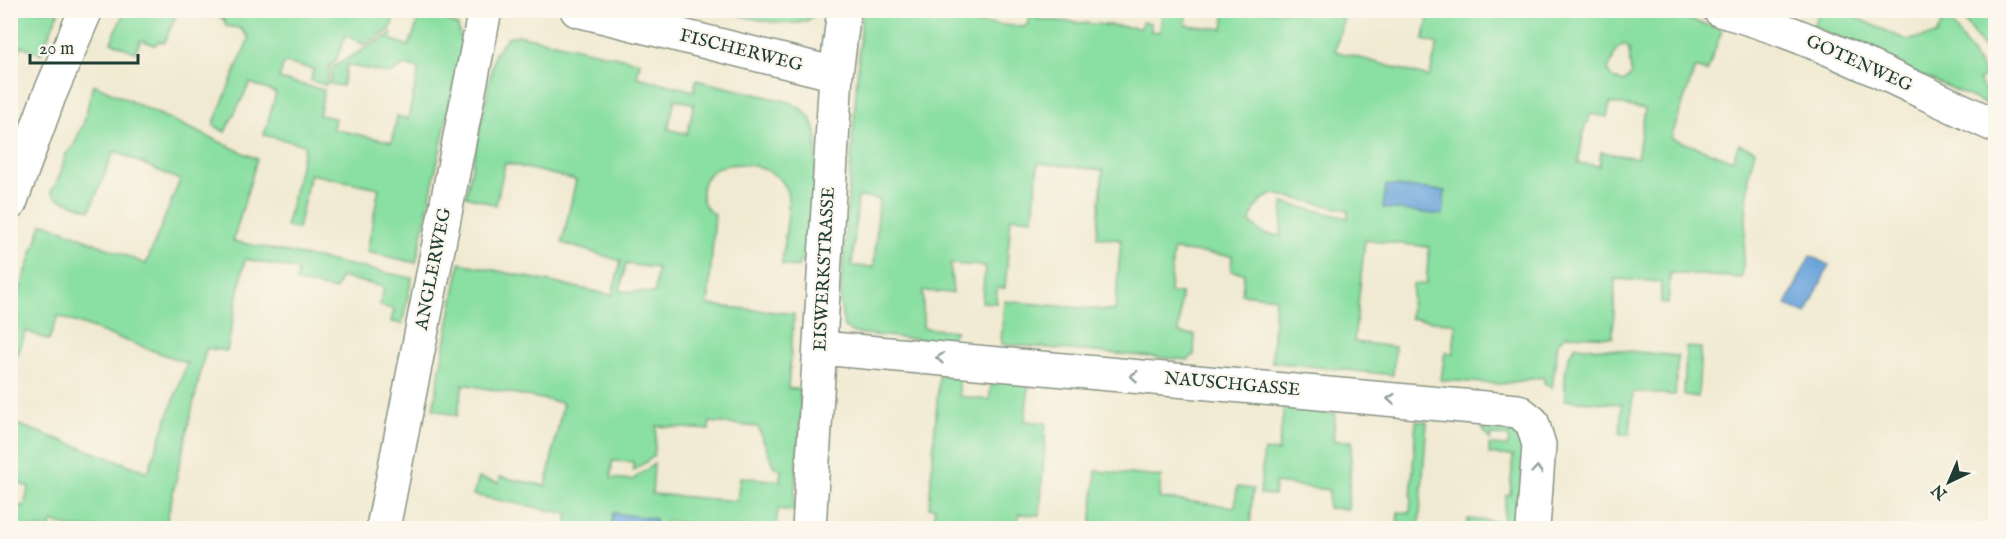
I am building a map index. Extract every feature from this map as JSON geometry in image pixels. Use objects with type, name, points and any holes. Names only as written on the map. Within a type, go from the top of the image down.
[{"type":"street","points":[[10,203],[49,96],[86,10]]},
{"type":"street","name":"ANGLERWEG","points":[[383,528],[485,10]]},
{"type":"street","name":"FISCHERWEG","points":[[577,10],[836,74]]},
{"type":"street","name":"EISWERKSTRASSE","points":[[809,528],[822,348],[836,74],[844,10]]},
{"type":"street","name":"GOTENWEG","points":[[1720,10],[1808,40],[1995,126]]},
{"type":"street","name":"NAUSCHGASSE","points":[[822,348],[1518,411],[1532,422],[1539,445],[1533,528]]},
{"type":"green space","points":[[11,10],[59,11],[41,54],[22,46],[11,67]]},
{"type":"green space","points":[[125,10],[183,11],[177,13],[164,43],[158,41],[155,45],[141,40],[135,52],[111,42]]},
{"type":"green space","points":[[212,11],[396,11],[390,30],[364,45],[346,35],[335,62],[330,65],[326,85],[311,81],[313,69],[284,63],[279,79],[324,90],[319,115],[335,118],[333,129],[392,142],[397,116],[408,119],[419,69],[405,65],[390,74],[347,65],[342,86],[329,84],[333,67],[392,33],[390,39],[409,46],[422,11],[444,18],[458,26],[462,47],[416,263],[367,252],[379,188],[310,174],[298,229],[286,227],[305,145],[264,135],[276,93],[250,83],[225,132],[213,125],[249,38],[240,28],[226,26],[224,20]]},
{"type":"green space","points":[[725,11],[818,11],[808,20],[779,23]]},
{"type":"green space","points":[[1030,11],[1037,11],[1037,19],[1141,28],[1142,22],[1151,23],[1151,31],[1160,32],[1162,11],[1186,12],[1186,25],[1223,29],[1225,11],[1316,11],[1344,17],[1335,51],[1429,77],[1438,44],[1423,40],[1430,11],[1657,11],[1717,28],[1722,30],[1707,72],[1695,68],[1671,138],[1732,160],[1739,144],[1755,150],[1749,173],[1742,278],[1670,273],[1668,304],[1661,303],[1661,282],[1615,279],[1613,337],[1567,335],[1558,342],[1552,388],[1544,383],[1544,377],[1501,384],[1441,380],[1445,352],[1453,353],[1456,324],[1410,318],[1413,284],[1426,284],[1429,247],[1365,240],[1354,342],[1395,347],[1393,375],[1272,362],[1275,298],[1242,294],[1244,273],[1231,271],[1232,256],[1173,250],[1170,293],[1181,294],[1179,333],[1195,335],[1194,355],[1188,360],[1001,344],[1004,301],[1115,311],[1121,240],[1097,237],[1103,170],[1038,163],[1033,219],[1011,217],[1005,288],[997,288],[996,303],[982,302],[985,266],[950,264],[953,293],[923,291],[923,328],[956,331],[948,342],[854,333],[844,327],[840,303],[862,13],[1025,27],[1029,21]],"holes":[[[1624,44],[1629,49],[1631,75],[1624,82],[1612,78],[1608,71],[1616,50]],[[1610,103],[1645,109],[1637,158],[1601,152],[1599,166],[1578,163],[1585,124],[1588,124],[1590,114],[1607,117]],[[1275,194],[1348,210],[1348,218],[1283,203],[1281,236],[1262,233],[1250,222],[1258,204]],[[858,197],[879,199],[874,267],[852,266]]]},
{"type":"green space","points":[[1819,11],[1858,11],[1856,18],[1907,40],[1936,35],[1946,15],[1986,75],[1979,80],[1995,108],[1813,26]]},
{"type":"green space","points":[[1958,11],[1995,11],[1995,65]]},
{"type":"green space","points":[[518,35],[640,62],[637,77],[694,91],[696,80],[789,102],[800,108],[811,119],[817,136],[810,260],[799,262],[798,267],[782,265],[787,191],[781,180],[770,172],[756,166],[740,164],[725,166],[712,171],[704,181],[702,196],[706,207],[715,214],[708,305],[794,314],[788,388],[800,390],[801,417],[793,511],[778,509],[776,528],[741,528],[667,521],[665,528],[654,528],[655,519],[613,513],[611,528],[566,528],[568,514],[473,495],[479,478],[499,483],[500,477],[546,486],[563,403],[463,384],[457,416],[433,409],[460,263],[612,295],[621,261],[562,243],[576,180],[505,163],[496,205],[466,196],[495,53],[508,37]],"holes":[[[675,99],[694,104],[687,134],[668,129]],[[626,264],[657,268],[655,293],[620,291]],[[710,422],[758,427],[774,467],[781,469],[780,481],[740,477],[737,501],[652,494],[654,464],[632,480],[611,478],[612,461],[633,462],[633,471],[654,456],[657,426],[709,430]]]},
{"type":"green space","points":[[93,84],[257,159],[233,241],[412,278],[402,324],[391,322],[394,309],[380,306],[384,287],[340,277],[336,290],[296,282],[298,270],[245,259],[227,351],[206,348],[165,528],[73,528],[53,522],[50,528],[11,528],[11,503],[24,507],[29,487],[11,481],[11,422],[148,472],[187,363],[58,316],[49,340],[26,331],[11,373],[11,316],[42,224],[48,224],[146,264],[180,180],[114,151],[90,210],[57,198],[51,192],[60,175],[66,154],[74,145],[84,122]]},
{"type":"green space","points":[[1576,346],[1678,356],[1675,395],[1633,392],[1630,434],[1620,434],[1622,404],[1565,400],[1567,364]]},
{"type":"green space","points":[[1686,347],[1701,348],[1698,397],[1684,395]]},
{"type":"green space","points":[[939,375],[959,377],[959,396],[989,400],[992,380],[1029,383],[1025,421],[1046,423],[1040,515],[1019,514],[1018,525],[1039,528],[933,528],[935,508],[929,507]]},
{"type":"green space","points":[[1284,408],[1335,414],[1333,441],[1352,441],[1348,509],[1328,508],[1329,490],[1275,483],[1274,495],[1260,494],[1264,450],[1278,452]]},
{"type":"green space","points":[[1416,421],[1427,422],[1419,528],[1397,528],[1398,512],[1410,513]]},
{"type":"green space","points":[[1482,428],[1511,431],[1525,442],[1520,528],[1467,528],[1468,519],[1503,522],[1506,495],[1510,495],[1513,456],[1489,454],[1489,445],[1508,446],[1509,436],[1491,435],[1490,440]]},
{"type":"green space","points":[[1096,471],[1161,477],[1159,498],[1235,507],[1237,487],[1253,489],[1250,528],[1091,528]]},
{"type":"water","points":[[1386,185],[1445,191],[1443,215],[1383,208]]},
{"type":"water","points":[[1810,256],[1829,265],[1806,314],[1786,305]]},
{"type":"water","points":[[613,513],[655,519],[654,528],[611,528]]}]
